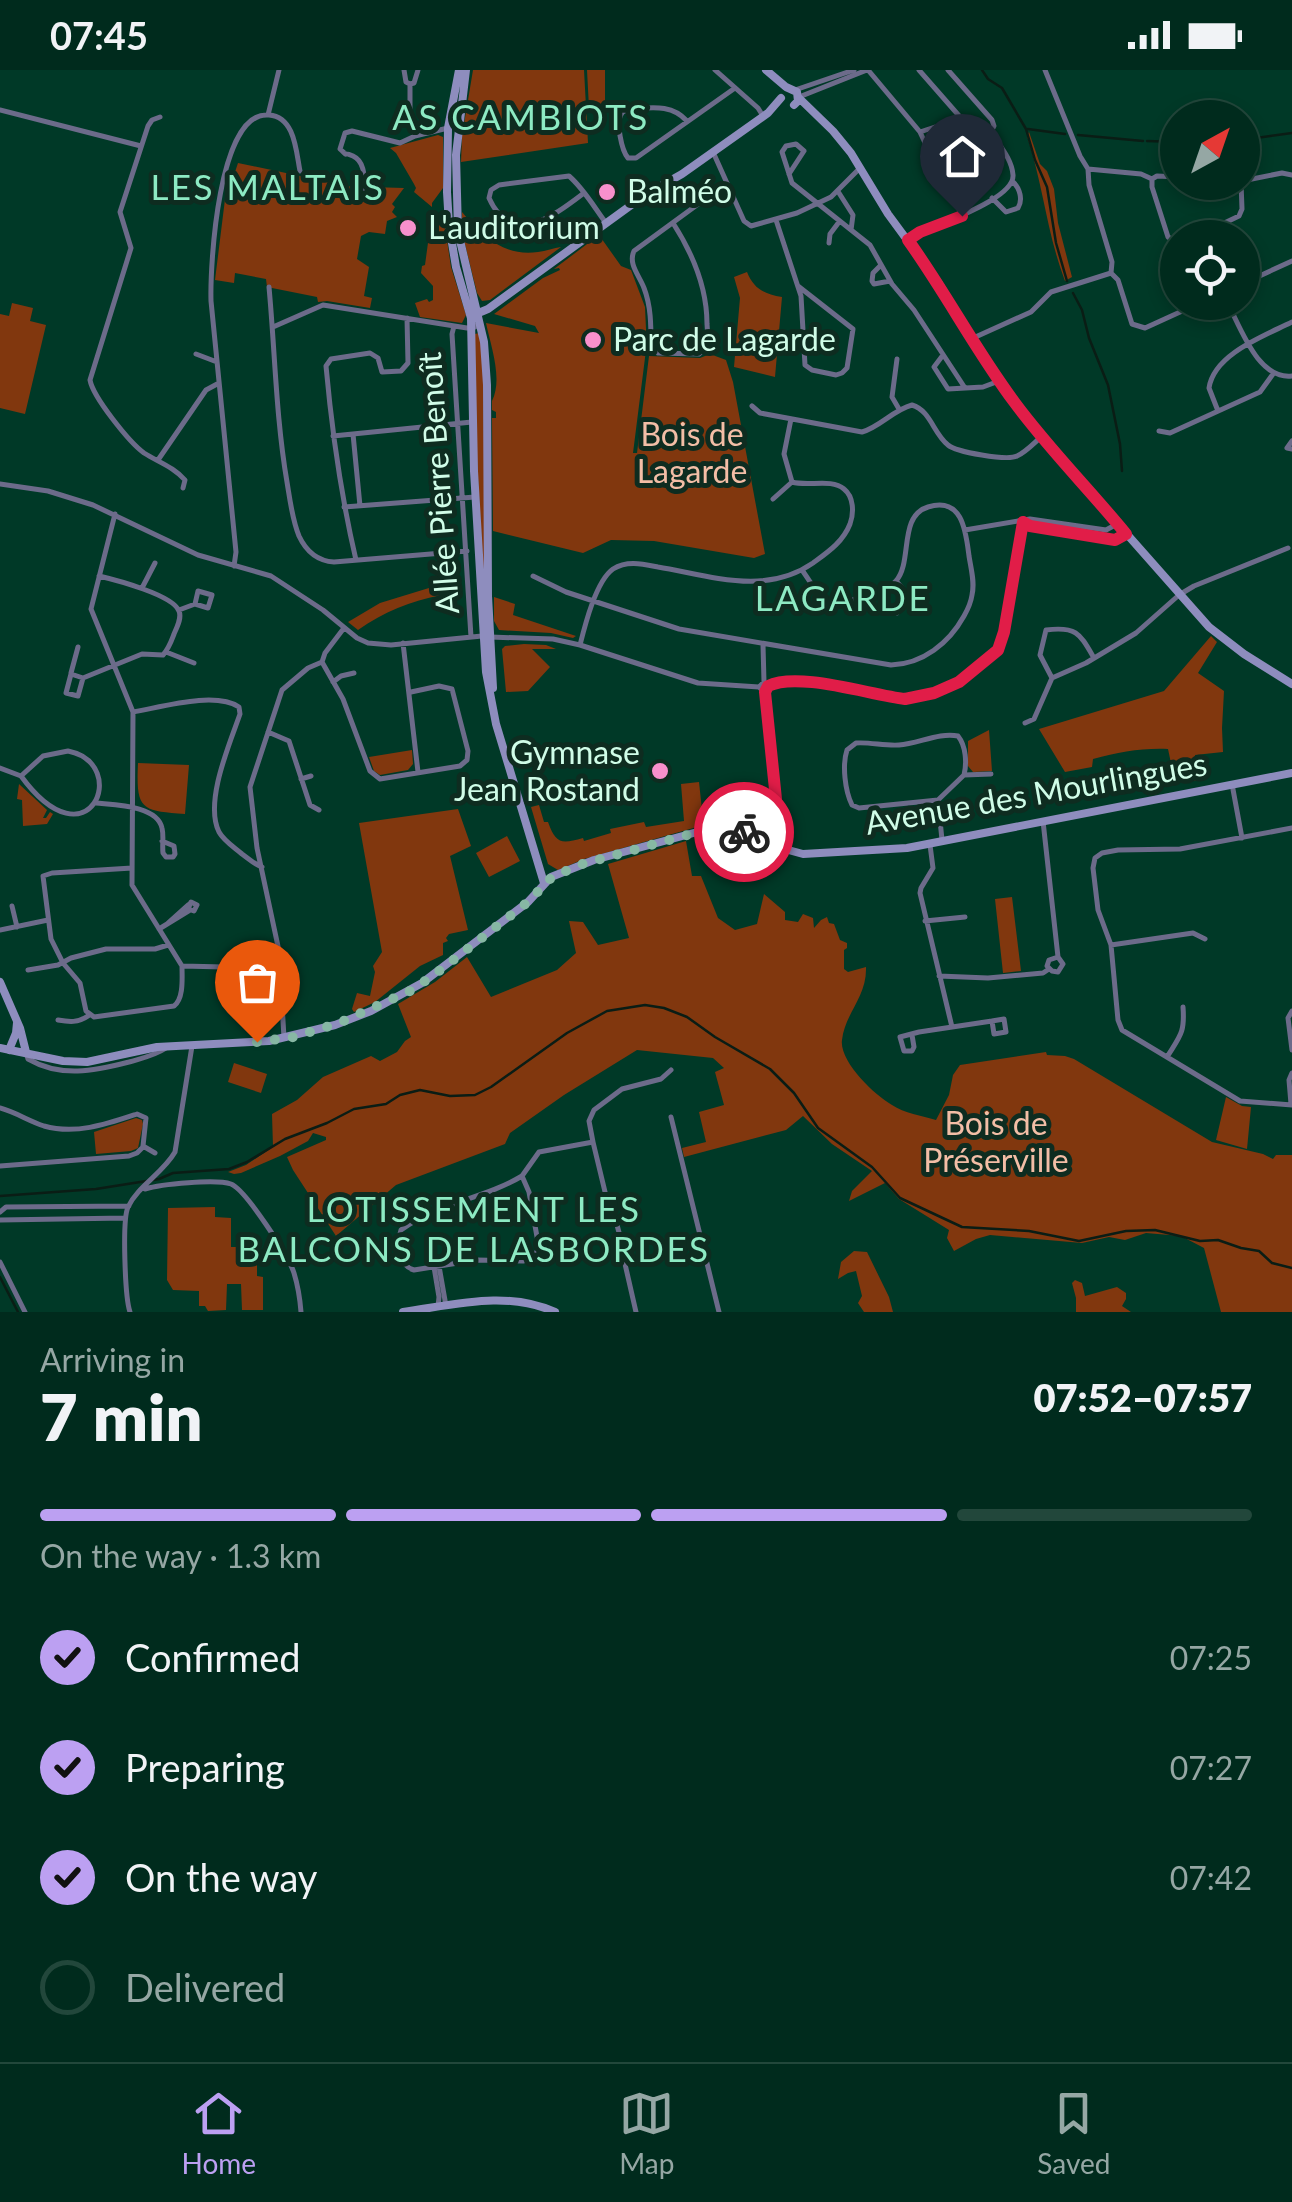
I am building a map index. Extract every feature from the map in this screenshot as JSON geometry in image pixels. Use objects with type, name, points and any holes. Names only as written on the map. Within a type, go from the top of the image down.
[{"type":"street","points":[[268,114],[279,70]]},
{"type":"street","points":[[404,70],[410,84]]},
{"type":"street","points":[[410,84],[418,70]]},
{"type":"street","points":[[463,70],[452,128],[458,232],[474,320],[472,422],[486,636],[498,715],[546,881]]},
{"type":"street","points":[[715,70],[765,115]]},
{"type":"street","points":[[766,70],[838,136],[938,282],[999,381],[1117,524],[1210,627],[1232,646],[1292,684]]},
{"type":"street","points":[[272,327],[324,305],[454,326],[474,320],[651,191],[682,174],[765,115],[835,74],[854,70]]},
{"type":"street","points":[[793,97],[868,70],[920,132],[923,141],[930,147],[942,141],[942,132],[935,127],[920,132]]},
{"type":"street","points":[[919,70],[975,134],[991,132],[992,120],[948,70]]},
{"type":"street","points":[[1045,70],[1088,168],[1088,185],[1112,262],[1111,272],[1118,280],[1130,320],[1145,328],[1163,320]]},
{"type":"street","points":[[410,84],[415,136]]},
{"type":"street","points":[[686,121],[668,108],[628,109],[619,118],[622,150],[628,158],[636,158],[734,88]]},
{"type":"street","points":[[0,110],[141,146]]},
{"type":"street","points":[[234,566],[236,552],[211,290],[223,178],[239,135],[253,118],[268,114],[278,116],[289,126],[300,171]]},
{"type":"street","points":[[160,117],[148,126],[120,212],[130,248],[90,380],[96,398],[128,436],[142,452],[178,471],[186,480],[184,488]]},
{"type":"street","points":[[365,192],[362,164],[340,149],[344,133],[352,131],[400,143],[452,128]]},
{"type":"street","points":[[991,132],[1010,162],[1020,203],[1018,208],[1006,212],[992,198]]},
{"type":"street","points":[[789,174],[804,150],[796,144],[786,146],[782,152],[789,174],[792,183],[870,245],[890,281],[912,307],[965,388]]},
{"type":"street","points":[[713,152],[744,221],[754,226],[817,204],[838,192],[860,168]]},
{"type":"street","points":[[1088,168],[1142,174],[1152,179]]},
{"type":"street","points":[[1260,178],[1282,172],[1292,175]]},
{"type":"street","points":[[584,193],[552,217],[533,224],[502,216],[489,198],[491,190],[499,186],[566,175],[574,178],[606,223]]},
{"type":"street","points":[[1152,179],[1160,176]]},
{"type":"street","points":[[1152,179],[1163,220]]},
{"type":"street","points":[[908,240],[962,216],[1012,182]]},
{"type":"street","points":[[673,223],[691,254],[705,298],[708,340],[699,354],[658,353],[650,345],[649,302],[630,260],[634,251],[727,184]]},
{"type":"street","points":[[951,184],[962,216]]},
{"type":"street","points":[[714,194],[730,191]]},
{"type":"street","points":[[838,192],[852,215],[852,230]]},
{"type":"street","points":[[802,193],[808,208]]},
{"type":"street","points":[[1231,220],[1239,216],[1242,200]]},
{"type":"street","points":[[776,220],[798,286],[805,365],[812,370],[842,373],[847,368],[852,329],[798,286]]},
{"type":"street","points":[[829,243],[839,222]]},
{"type":"street","points":[[900,231],[920,232]]},
{"type":"street","points":[[1260,276],[1292,261]]},
{"type":"street","points":[[881,265],[872,281],[879,285],[890,281]]},
{"type":"street","points":[[971,339],[1031,312],[1051,292],[1111,272]]},
{"type":"street","points":[[270,287],[282,456],[298,532],[309,551],[322,560],[334,562],[467,551]]},
{"type":"street","points":[[356,560],[343,507],[326,366],[328,360],[370,353],[376,355],[382,372],[401,372],[408,364],[406,318]]},
{"type":"street","points":[[474,320],[484,342],[487,385],[486,636]]},
{"type":"street","points":[[1237,320],[1262,365],[1273,374],[1292,376]]},
{"type":"street","points":[[1218,411],[1208,388],[1211,378],[1236,350],[1292,322]]},
{"type":"street","name":"Allée Pierre Benoît","points":[[454,326],[471,637]]},
{"type":"street","points":[[196,354],[217,362]]},
{"type":"street","points":[[943,354],[934,367],[948,389],[988,386],[999,381]]},
{"type":"street","points":[[897,359],[892,397],[900,410]]},
{"type":"street","points":[[1159,431],[1170,433],[1260,392],[1273,374]]},
{"type":"street","points":[[158,460],[206,390],[219,382]]},
{"type":"street","points":[[752,406],[760,413],[862,432],[907,406],[918,406],[948,445],[1011,458],[1042,436]]},
{"type":"street","points":[[791,418],[784,454],[792,482]]},
{"type":"street","points":[[333,436],[472,422]]},
{"type":"street","points":[[353,433],[360,506]]},
{"type":"street","points":[[1292,441],[1287,448],[1292,449]]},
{"type":"street","points":[[580,645],[600,584],[610,572],[629,564],[752,583],[774,581],[802,570],[832,549],[849,527],[852,503],[844,488],[792,482]]},
{"type":"street","points":[[773,499],[792,482]]},
{"type":"street","points":[[0,484],[48,491],[88,503],[198,556],[275,578],[372,644],[486,636],[553,639],[698,683],[764,687],[782,681],[905,699],[934,693],[968,676],[1001,645],[1023,522]]},
{"type":"street","points":[[343,507],[475,496]]},
{"type":"street","points":[[534,576],[566,592],[679,629],[891,665],[921,658],[948,638],[971,602],[974,585],[963,521],[952,509],[939,506],[921,510],[911,523],[900,574],[896,582],[884,589],[834,605],[821,598],[802,570]]},
{"type":"street","points":[[116,514],[91,609],[132,712],[134,889],[182,966],[179,1003],[174,1006],[94,1017],[86,1011],[80,983],[51,939],[43,876],[132,868]]},
{"type":"street","points":[[965,530],[1030,519],[1106,530],[1117,524]]},
{"type":"street","points":[[1023,522],[1115,540],[1126,534]]},
{"type":"street","points":[[1026,723],[1034,719],[1052,678],[1136,634],[1180,595],[1212,577],[1288,548]]},
{"type":"street","points":[[142,588],[155,563]]},
{"type":"street","points":[[98,576],[142,588],[179,610],[180,618],[166,652]]},
{"type":"street","points":[[896,582],[902,588],[897,613]]},
{"type":"street","points":[[179,610],[194,604]]},
{"type":"street","points":[[344,628],[322,662],[343,698],[374,777],[460,766],[467,760],[452,689],[439,686],[410,692]]},
{"type":"street","points":[[1052,678],[1040,655],[1046,630],[1077,632],[1094,658]]},
{"type":"street","points":[[403,643],[418,772]]},
{"type":"street","points":[[763,645],[781,848]]},
{"type":"street","points":[[78,647],[66,693],[78,696],[83,678]]},
{"type":"street","points":[[71,674],[83,678],[142,654],[166,652],[194,663]]},
{"type":"street","points":[[280,1040],[280,959],[250,794],[286,685],[322,662]]},
{"type":"street","points":[[333,682],[354,673]]},
{"type":"street","points":[[132,712],[216,699],[240,707],[219,774],[216,818],[223,837],[262,867]]},
{"type":"street","points":[[268,732],[289,741],[310,805],[319,810]]},
{"type":"street","points":[[958,736],[964,745],[964,775],[938,800],[859,808],[852,805],[845,765],[847,750],[856,743],[906,745],[958,736]]},
{"type":"street","points":[[21,776],[43,756],[73,752],[86,758],[96,774],[96,803]]},
{"type":"street","points":[[0,768],[21,776],[40,797],[65,813],[81,814],[96,803],[131,806],[158,820],[162,840]]},
{"type":"street","name":"Avenue des Mourlingues","points":[[5,1049],[87,1062],[168,1046],[280,1040],[363,1014],[417,987],[528,902],[546,881],[560,874],[584,863],[702,831],[737,830],[781,848],[811,854],[930,845],[1292,773]]},
{"type":"street","points":[[964,775],[991,774]]},
{"type":"street","points":[[301,779],[311,776]]},
{"type":"street","points":[[1232,784],[1242,838]]},
{"type":"street","points":[[938,800],[942,842]]},
{"type":"street","points":[[764,840],[776,814]]},
{"type":"street","points":[[938,976],[999,977],[1060,970],[1044,821]]},
{"type":"street","points":[[1292,828],[1180,849],[1131,848],[1098,856],[1093,864],[1098,910],[1111,945],[1120,1026],[1126,1033],[1240,1101],[1291,1105],[1292,1072]]},
{"type":"street","points":[[930,845],[933,868],[920,893],[952,1026]]},
{"type":"street","points":[[246,857],[259,857]]},
{"type":"street","points":[[12,906],[16,926]]},
{"type":"street","points":[[158,930],[189,908]]},
{"type":"street","points":[[926,922],[965,917]]},
{"type":"street","points":[[0,930],[48,920]]},
{"type":"street","points":[[1111,945],[1193,933],[1205,939]]},
{"type":"street","points":[[28,970],[106,949],[155,949],[168,945]]},
{"type":"street","points":[[1049,970],[1048,960],[1058,957]]},
{"type":"street","points":[[260,968],[280,959]]},
{"type":"street","points":[[182,966],[260,968],[281,973]]},
{"type":"street","points":[[229,1001],[232,967]]},
{"type":"street","points":[[0,982],[25,1042],[25,1056],[32,1062],[58,1070],[93,1071],[148,1057],[168,1046]]},
{"type":"street","points":[[1167,1058],[1183,1032],[1182,1007]]},
{"type":"street","points":[[1292,1010],[1288,1018],[1292,1050]]},
{"type":"street","points":[[58,1020],[69,1022],[89,1015]]},
{"type":"street","points":[[912,1035],[992,1021]]},
{"type":"street","points":[[5,1049],[16,1032],[17,1022]]},
{"type":"street","points":[[126,1312],[126,1218],[129,1206],[176,1150],[192,1046]]},
{"type":"street","points":[[636,1312],[589,1122],[594,1110],[622,1089],[661,1080],[670,1070]]},
{"type":"street","points":[[0,1108],[56,1128],[92,1127],[137,1114],[146,1118],[144,1146],[129,1156],[0,1166]]},
{"type":"street","points":[[671,1117],[719,1312]]},
{"type":"street","points":[[522,1176],[529,1192],[537,1254],[528,1260],[477,1260],[414,1270],[406,1267],[399,1242],[402,1230],[418,1218],[510,1183],[522,1176],[539,1152],[594,1142]]},
{"type":"street","points":[[144,1146],[155,1153]]},
{"type":"street","points":[[144,1188],[222,1183],[242,1192],[286,1254],[302,1312]]},
{"type":"street","points":[[0,1212],[6,1207],[129,1206]]},
{"type":"street","points":[[0,1220],[126,1218]]},
{"type":"street","points":[[0,1262],[25,1312]]},
{"type":"street","points":[[436,1267],[442,1306]]},
{"type":"street","points":[[408,1312],[490,1300],[532,1304],[555,1312]]},
{"type":"green space","points":[[473,70],[584,70],[588,143],[461,162]]},
{"type":"green space","points":[[587,70],[605,70],[605,107],[589,108]]},
{"type":"green space","points":[[1029,132],[1054,189],[1072,277],[1065,281],[1027,136]]},
{"type":"green space","points":[[443,137],[443,188],[432,207],[414,192],[414,184],[390,148]]},
{"type":"green space","points":[[238,163],[357,188],[358,197],[370,196],[370,187],[404,188],[392,204],[397,217],[387,221],[385,234],[369,232],[361,236],[357,259],[369,267],[364,296],[372,298],[370,308],[318,302],[317,297],[267,287],[266,279],[235,273],[234,283],[215,280],[228,175],[229,171],[235,172]]},
{"type":"green space","points":[[462,212],[486,237],[504,248],[526,253],[561,247],[490,300],[482,301],[462,232]]},
{"type":"green space","points":[[435,223],[445,227],[451,267],[466,315],[462,323],[420,317],[415,303],[433,300],[433,286],[421,273],[430,228]]},
{"type":"green space","name":"Bois de Lagarde","points":[[599,235],[621,266],[631,270],[645,307],[646,350],[633,453],[637,453],[649,356],[700,358],[710,354],[726,360],[765,554],[754,558],[654,541],[611,540],[583,553],[493,531],[492,418],[496,418],[496,412],[492,410],[492,401],[496,373],[486,323],[539,333],[535,326],[494,314],[560,270],[554,269]]},
{"type":"green space","points":[[747,272],[760,290],[782,297],[775,377],[734,367],[740,298],[734,277]]},
{"type":"green space","points":[[12,303],[33,308],[30,321],[46,325],[25,414],[0,408],[0,314],[9,316]]},
{"type":"green space","points":[[479,333],[483,353],[486,617],[473,390],[475,334]]},
{"type":"green space","points":[[442,584],[442,595],[398,608],[358,630],[348,622],[380,603]]},
{"type":"green space","points":[[494,597],[515,604],[513,615],[576,636],[499,630],[494,621]]},
{"type":"green space","points":[[1211,636],[1217,642],[1198,673],[1224,691],[1223,752],[1195,755],[1198,780],[1191,781],[1172,768],[1168,749],[1112,754],[1093,759],[1092,767],[1065,772],[1039,729],[1164,691]]},
{"type":"green space","points":[[524,644],[556,649],[532,649],[550,667],[528,691],[506,692],[502,649]]},
{"type":"green space","points":[[989,730],[992,771],[973,772],[968,766],[968,741]]},
{"type":"green space","points":[[412,750],[413,764],[408,770],[380,775],[374,771],[369,757]]},
{"type":"green space","points":[[138,763],[189,765],[185,814],[144,805],[138,790]]},
{"type":"green space","points":[[699,782],[703,819],[736,821],[764,830],[730,823],[704,825],[558,870],[548,864],[531,807],[539,805],[544,822],[548,822],[557,838],[584,841],[611,833],[610,829],[644,822],[646,827],[684,821],[681,784]]},
{"type":"green space","points":[[19,784],[47,810],[43,818],[53,814],[47,824],[23,826],[22,800],[17,799]]},
{"type":"green space","points":[[458,809],[471,846],[450,856],[468,930],[449,934],[448,941],[443,943],[443,955],[420,966],[375,1002],[354,1012],[357,993],[370,996],[373,966],[382,952],[359,823]]},
{"type":"green space","points":[[507,836],[520,861],[489,877],[476,853]]},
{"type":"green space","name":"Bois de Préserville","points":[[686,841],[692,876],[701,876],[718,918],[735,930],[757,924],[764,894],[785,912],[785,920],[798,922],[803,914],[813,918],[814,928],[827,917],[834,924],[840,940],[847,943],[844,969],[848,972],[866,967],[863,987],[844,1030],[846,1058],[876,1094],[897,1108],[936,1120],[960,1065],[1046,1052],[1074,1059],[1212,1142],[1273,1159],[1276,1155],[1292,1155],[1292,1312],[1221,1312],[1204,1248],[1181,1236],[1146,1233],[1125,1240],[1109,1237],[1082,1243],[990,1235],[954,1251],[947,1238],[949,1230],[899,1199],[885,1183],[849,1201],[852,1191],[872,1171],[832,1144],[803,1116],[786,1130],[684,1157],[682,1148],[706,1142],[699,1112],[724,1105],[715,1072],[724,1068],[713,1058],[637,1050],[510,1133],[505,1144],[396,1185],[336,1236],[287,1157],[326,1137],[313,1133],[308,1141],[280,1156],[241,1173],[228,1172],[273,1147],[272,1114],[297,1100],[323,1077],[371,1056],[380,1061],[397,1052],[411,1037],[398,1004],[467,957],[491,997],[557,970],[576,953],[569,921],[583,922],[598,945],[629,938],[608,864]]},
{"type":"green space","points":[[1012,897],[1021,971],[1003,973],[995,899]]},
{"type":"green space","points":[[234,1063],[267,1074],[261,1093],[228,1082]]},
{"type":"green space","points":[[1226,1097],[1251,1107],[1247,1149],[1216,1140]]},
{"type":"green space","points":[[136,1118],[143,1124],[138,1148],[96,1154],[94,1132]]},
{"type":"green space","points":[[215,1207],[215,1217],[231,1218],[231,1247],[239,1247],[239,1256],[257,1256],[257,1276],[263,1277],[263,1310],[242,1310],[241,1284],[227,1284],[226,1310],[208,1311],[199,1306],[199,1291],[173,1290],[167,1280],[168,1208]]},
{"type":"green space","points":[[854,1251],[867,1252],[893,1312],[864,1312],[858,1303],[862,1296],[856,1271],[838,1279],[841,1262]]},
{"type":"green space","points":[[1072,1283],[1082,1283],[1085,1296],[1117,1287],[1126,1293],[1122,1306],[1131,1312],[1076,1312]]},
{"type":"waterway","points":[[982,70],[1002,88],[1026,129],[1047,187],[1067,281]]},
{"type":"waterway","points":[[1028,129],[1065,134]]},
{"type":"waterway","points":[[1260,137],[1292,133]]},
{"type":"waterway","points":[[1078,135],[1143,141]]},
{"type":"waterway","points":[[1147,141],[1160,141]]},
{"type":"waterway","points":[[1073,293],[1108,385],[1122,471]]},
{"type":"waterway","points":[[0,1196],[96,1189],[159,1179],[173,1173],[229,1169],[354,1109],[386,1104],[400,1095],[420,1090],[450,1096],[475,1095],[607,1011],[645,1005],[687,1017],[770,1069],[794,1093],[818,1128],[872,1167],[900,1198],[962,1227],[1029,1231],[1079,1241],[1126,1231],[1155,1230],[1259,1251],[1272,1263],[1292,1268]]},
{"type":"waterway","points":[[0,1277],[18,1312]]},
{"type":"way so far","points":[[257,1042],[294,1037],[339,1023],[410,991],[528,902],[544,883],[579,865],[702,831],[744,832]]},
{"type":"place","name":"Balméo","points":[[607,192]]},
{"type":"place","name":"L'auditorium","points":[[408,228]]},
{"type":"place","name":"Parc de Lagarde","points":[[593,340]]},
{"type":"place","name":"Gymnase Jean Rostand","points":[[660,771]]},
{"type":"district","name":"AS CAMBIOTS","points":[[521,118]]},
{"type":"district","name":"LES MALTAIS","points":[[268,188]]},
{"type":"district","name":"LAGARDE","points":[[843,599]]},
{"type":"district","name":"LOTISSEMENT LES BALCONS DE LASBORDES","points":[[474,1230]]},
{"type":"route","points":[[744,832],[781,848],[765,692],[768,686],[782,681],[830,684],[905,699],[949,687],[984,664],[1001,645],[1023,522],[1115,540],[1126,534],[1016,405],[908,240],[962,216]]}]
